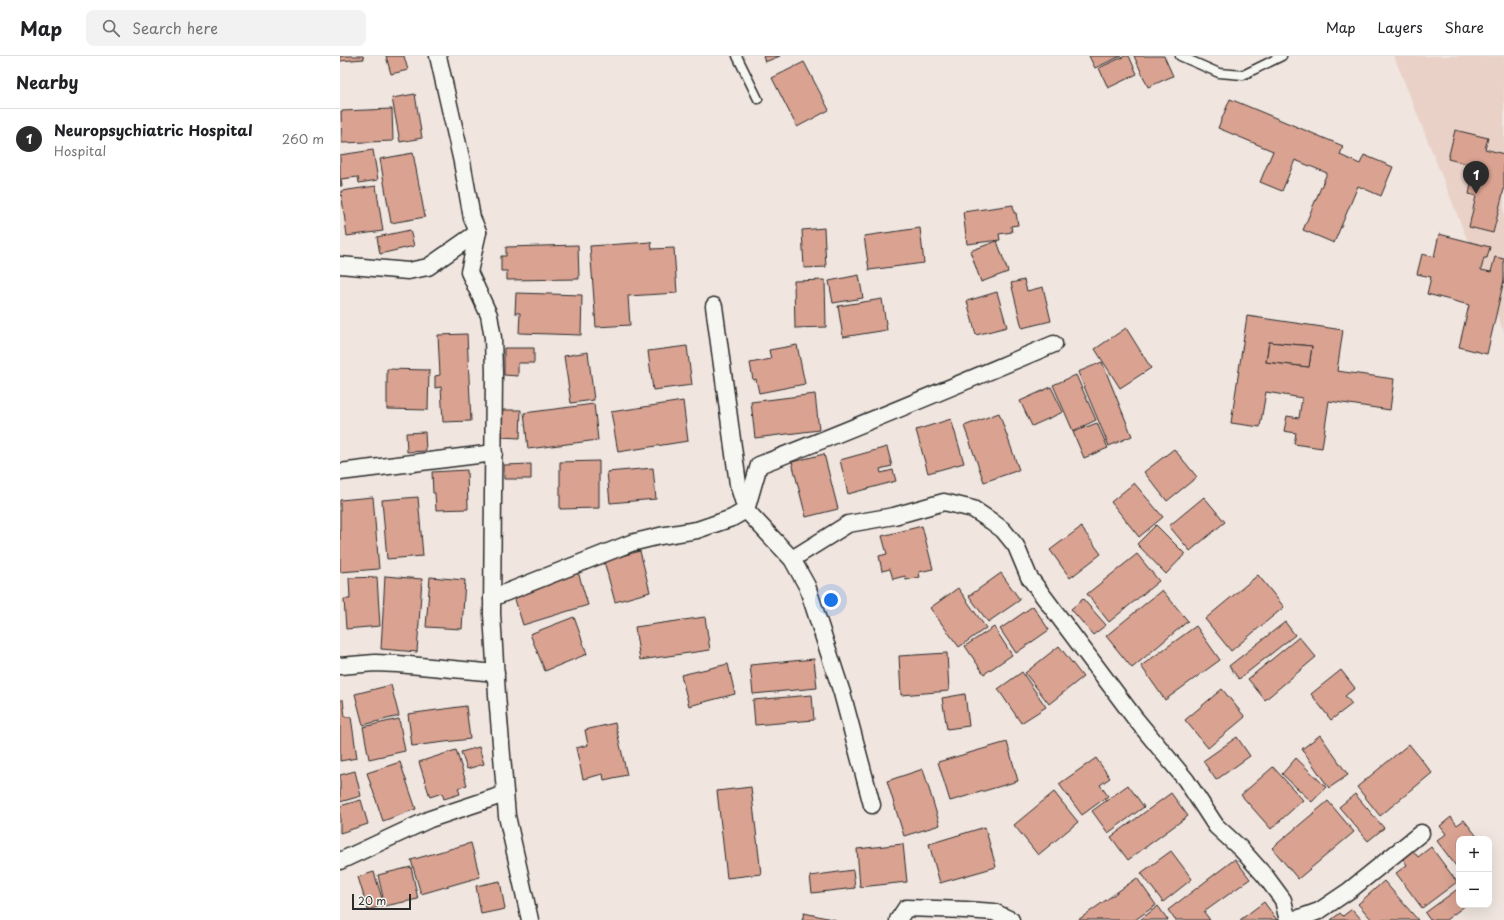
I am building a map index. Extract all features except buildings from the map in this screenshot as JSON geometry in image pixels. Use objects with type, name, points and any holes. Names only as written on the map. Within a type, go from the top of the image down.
[{"type":"street","points":[[438,56],[462,162],[472,218],[478,232],[469,272],[489,315],[493,338],[494,452],[492,598],[496,673],[507,816],[530,920]]},
{"type":"street","points":[[340,266],[408,271],[428,267],[478,232]]},
{"type":"street","points":[[714,306],[738,484],[746,510],[792,559],[808,586],[842,694],[872,805]]},
{"type":"street","points":[[492,598],[631,543],[660,536],[697,530],[732,518],[746,510],[759,465],[852,429],[1054,344]]},
{"type":"street","points":[[340,472],[494,452]]},
{"type":"street","points":[[792,559],[848,524],[894,516],[944,502],[973,509],[992,521],[1004,530],[1016,546],[1029,578],[1134,717],[1186,780],[1216,826],[1266,877],[1283,900],[1287,917],[1297,919],[1319,911],[1362,880],[1421,833]]},
{"type":"street","points":[[340,666],[368,663],[496,673]]},
{"type":"street","points":[[340,861],[430,819],[505,794]]},
{"type":"street","points":[[898,920],[906,908],[994,912],[1011,920]]},
{"type":"lane","points":[[737,56],[758,99]]},
{"type":"lane","points":[[1180,56],[1220,73],[1243,75],[1282,56]]},
{"type":"shaded area","points":[[1394,56],[1504,56],[1504,332]]},
{"type":"place","name":"Neuropsychiatric Hospital","points":[[1476,194]]}]
